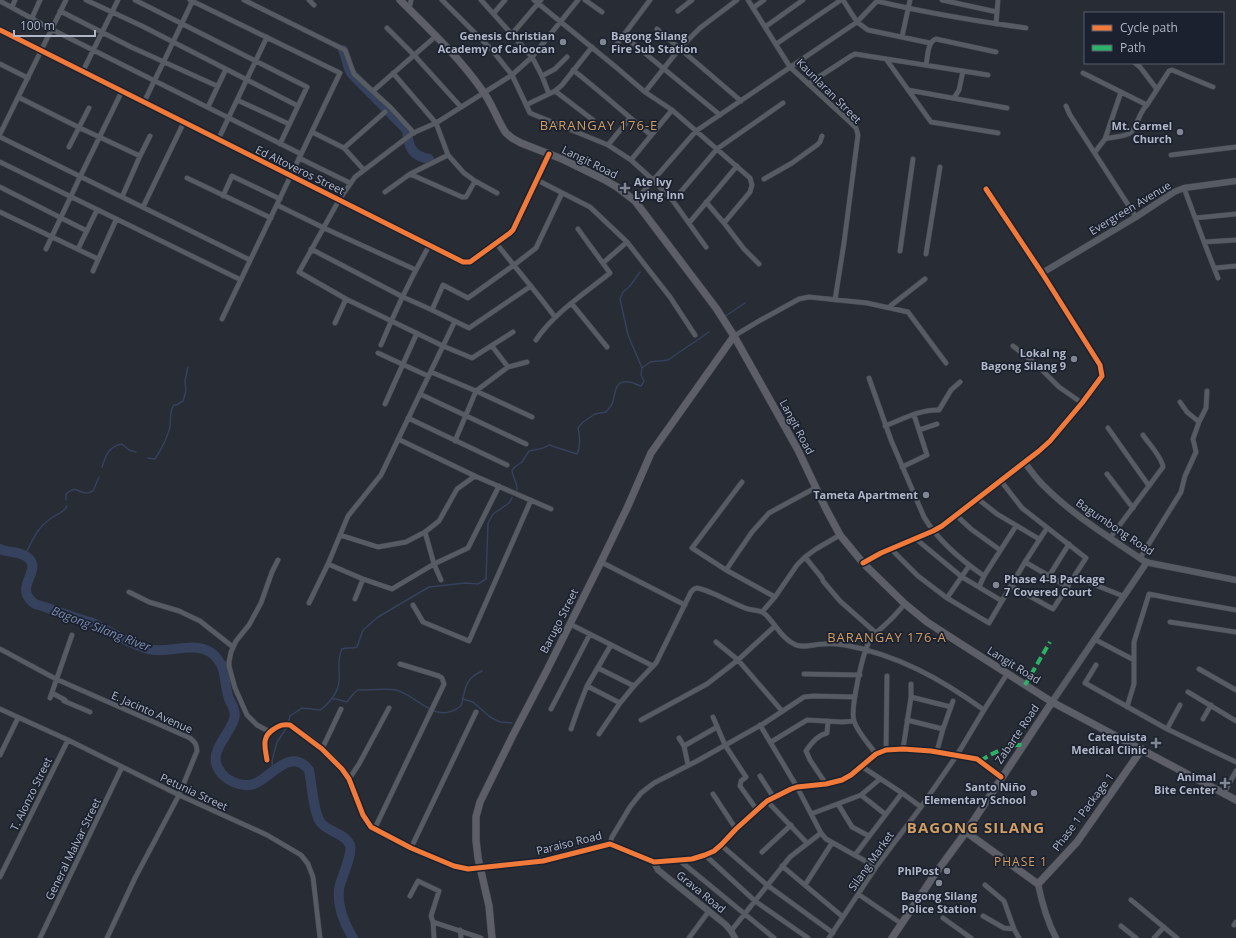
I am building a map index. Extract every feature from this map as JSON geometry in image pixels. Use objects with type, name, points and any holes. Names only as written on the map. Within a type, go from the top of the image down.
[{"type":"main road","name":"Langit Road","points":[[400,0],[436,36],[484,92],[506,133],[521,143],[605,180],[635,201],[716,308],[734,336],[798,450],[815,488],[840,535],[863,563],[905,604],[940,631],[1052,702],[1236,800]]},
{"type":"main road","name":"Barugo Street","points":[[492,938],[489,906],[480,868],[476,840],[477,811],[489,782],[601,562],[651,453],[734,336]]},
{"type":"main road","name":"Zabarte Road","points":[[892,938],[935,874],[966,832],[1052,702]]},
{"type":"main road","name":"Phase 1 Package 1","points":[[1038,884],[1077,842],[1142,749]]},
{"type":"main road","points":[[966,832],[1038,884]]},
{"type":"street","points":[[12,7],[15,0]]},
{"type":"street","points":[[32,18],[40,0]]},
{"type":"street","points":[[66,0],[0,136],[250,260]]},
{"type":"street","points":[[86,0],[142,26],[298,106]]},
{"type":"street","points":[[83,72],[118,0]]},
{"type":"street","points":[[135,0],[307,87],[280,144]]},
{"type":"street","points":[[144,102],[192,0],[340,73],[222,320]]},
{"type":"street","points":[[244,0],[345,50],[354,74],[391,108],[414,133]]},
{"type":"street","points":[[309,0],[314,5]]},
{"type":"street","points":[[408,8],[411,0]]},
{"type":"street","points":[[442,0],[492,50],[512,75],[530,113],[608,145],[630,160],[653,180],[673,201],[706,247]]},
{"type":"street","points":[[481,0],[532,57],[549,94]]},
{"type":"street","points":[[494,13],[505,0]]},
{"type":"street","points":[[513,332],[472,358],[443,346],[346,299],[299,272],[339,200],[355,176],[414,133],[436,123],[512,75],[532,57],[578,0]]},
{"type":"street","points":[[585,0],[602,12]]},
{"type":"street","points":[[617,44],[641,15],[650,0]]},
{"type":"street","points":[[678,11],[692,0]]},
{"type":"street","points":[[645,92],[680,48],[700,28],[737,0]]},
{"type":"street","name":"Kaunlaran Street","points":[[748,0],[790,67],[856,128],[858,142],[835,300]]},
{"type":"street","points":[[753,8],[764,0]]},
{"type":"street","points":[[765,27],[803,0]]},
{"type":"street","points":[[776,44],[842,0],[857,22],[868,30],[930,43]]},
{"type":"street","points":[[902,37],[910,0]]},
{"type":"street","points":[[942,0],[997,12]]},
{"type":"street","points":[[996,24],[998,0]]},
{"type":"street","points":[[0,1],[51,29],[280,144],[350,183]]},
{"type":"street","points":[[512,34],[538,1],[645,92],[672,110],[737,166],[750,178],[752,188],[724,222]]},
{"type":"street","points":[[635,201],[696,131],[857,22],[877,1],[996,24],[1026,28]]},
{"type":"street","points":[[60,11],[132,47],[217,86]]},
{"type":"street","points":[[387,28],[414,55],[461,107]]},
{"type":"street","points":[[657,29],[740,101]]},
{"type":"street","name":"Ed Altoveros Street","points":[[0,30],[429,246],[466,263],[513,230],[548,154]]},
{"type":"street","points":[[373,91],[436,36]]},
{"type":"street","points":[[624,36],[720,115]]},
{"type":"street","points":[[218,140],[267,37]]},
{"type":"street","points":[[926,65],[930,43],[936,39],[996,52]]},
{"type":"street","points":[[526,105],[555,91],[562,85],[592,47]]},
{"type":"street","points":[[808,84],[851,56],[859,54],[988,75]]},
{"type":"street","points":[[542,76],[555,69],[567,57]]},
{"type":"street","points":[[886,59],[931,122],[998,133]]},
{"type":"street","points":[[0,64],[28,78]]},
{"type":"street","points":[[1136,64],[1156,88],[1156,91]]},
{"type":"street","points":[[208,107],[226,69]]},
{"type":"street","points":[[573,70],[651,135]]},
{"type":"street","points":[[954,98],[959,90],[963,71]]},
{"type":"street","points":[[1105,139],[1132,131],[1140,113],[1150,103],[1169,71],[1177,72],[1213,87]]},
{"type":"street","points":[[394,73],[436,123],[448,156],[464,173],[497,193]]},
{"type":"street","points":[[1083,73],[1147,105]]},
{"type":"street","points":[[908,90],[1007,108]]},
{"type":"street","points":[[46,249],[60,217],[122,91]]},
{"type":"street","points":[[555,91],[593,120]]},
{"type":"street","points":[[1095,152],[1105,139],[1121,92]]},
{"type":"street","points":[[18,97],[140,156]]},
{"type":"street","points":[[237,100],[289,124]]},
{"type":"street","points":[[673,201],[717,149],[783,103]]},
{"type":"street","points":[[1066,106],[1070,115],[1136,217]]},
{"type":"street","points":[[69,147],[89,108]]},
{"type":"street","points":[[630,160],[672,110]]},
{"type":"street","points":[[344,148],[385,112]]},
{"type":"street","points":[[608,145],[630,118]]},
{"type":"street","points":[[143,207],[184,122]]},
{"type":"street","points":[[312,132],[344,148],[363,169]]},
{"type":"street","points":[[122,197],[150,136]]},
{"type":"street","points":[[764,179],[792,163],[817,145],[822,136]]},
{"type":"street","points":[[1171,154],[1236,146]]},
{"type":"street","points":[[385,192],[410,174],[448,156]]},
{"type":"street","points":[[900,251],[913,158]]},
{"type":"street","points":[[0,162],[241,280]]},
{"type":"street","points":[[689,223],[737,166]]},
{"type":"street","points":[[926,254],[940,167]]},
{"type":"street","points":[[410,174],[462,197],[466,197],[475,181]]},
{"type":"street","points":[[223,196],[232,176],[280,199]]},
{"type":"street","points":[[187,178],[271,218]]},
{"type":"street","points":[[537,180],[590,207],[626,242],[670,296],[695,335]]},
{"type":"street","name":"Evergreen Avenue","points":[[1042,273],[1136,217],[1174,192],[1184,188],[1236,181]]},
{"type":"street","points":[[0,187],[87,231]]},
{"type":"street","points":[[1184,188],[1218,278]]},
{"type":"street","points":[[863,563],[891,549],[933,532],[1039,452],[1082,403],[1102,376],[1100,365],[1042,273],[986,189]]},
{"type":"street","points":[[432,310],[443,285],[468,298],[514,266],[536,248],[562,193]]},
{"type":"street","points":[[706,202],[724,222],[744,249],[759,264]]},
{"type":"street","points":[[277,205],[416,270]]},
{"type":"street","points":[[78,249],[97,210]]},
{"type":"street","points":[[0,212],[98,259]]},
{"type":"street","points":[[1195,218],[1236,214]]},
{"type":"street","points":[[93,271],[116,220]]},
{"type":"street","points":[[536,340],[555,318],[610,273],[578,228]]},
{"type":"street","points":[[1204,242],[1236,240]]},
{"type":"street","points":[[603,263],[626,242]]},
{"type":"street","points":[[496,243],[555,318]]},
{"type":"street","points":[[381,345],[391,320],[429,246]]},
{"type":"street","points":[[311,249],[403,297],[469,328],[531,286]]},
{"type":"street","points":[[1215,268],[1236,266]]},
{"type":"street","points":[[889,307],[925,279]]},
{"type":"street","points":[[734,336],[799,299],[809,297],[867,303],[908,312],[946,364]]},
{"type":"street","points":[[335,323],[346,299]]},
{"type":"street","points":[[572,304],[607,347]]},
{"type":"street","points":[[310,603],[348,516],[381,475],[455,321]]},
{"type":"street","points":[[385,404],[417,333]]},
{"type":"street","points":[[492,346],[508,367]]},
{"type":"street","points":[[1013,346],[1036,364],[1059,387],[1082,403]]},
{"type":"street","points":[[378,353],[402,365],[476,391],[532,417]]},
{"type":"street","points":[[456,441],[476,391],[508,367],[528,362]]},
{"type":"street","points":[[869,378],[885,426],[924,517],[933,532],[969,566],[984,576]]},
{"type":"street","points":[[885,426],[912,415],[914,416],[931,410],[939,410],[951,390],[960,382]]},
{"type":"street","points":[[1140,558],[1181,492],[1185,476],[1196,452],[1193,439],[1206,408],[1207,391]]},
{"type":"street","points":[[420,394],[526,444]]},
{"type":"street","points":[[1180,402],[1187,412],[1199,422]]},
{"type":"street","points":[[902,467],[927,455],[914,416]]},
{"type":"street","points":[[408,418],[507,465]]},
{"type":"street","points":[[919,430],[937,424]]},
{"type":"street","points":[[1108,428],[1149,486]]},
{"type":"street","points":[[1110,538],[1163,467],[1163,464],[1143,435]]},
{"type":"street","points":[[398,439],[475,476],[551,509]]},
{"type":"street","name":"Bagumbong Road","points":[[1024,462],[1041,483],[1066,506],[1110,538],[1147,562],[1236,580]]},
{"type":"street","points":[[1107,474],[1133,508]]},
{"type":"street","points":[[340,535],[378,547],[406,542],[425,532],[439,521],[457,489],[475,476]]},
{"type":"street","points":[[1001,481],[1022,508],[1086,558],[1053,609],[1011,586]]},
{"type":"street","points":[[742,482],[692,548],[726,570],[775,597]]},
{"type":"street","points":[[328,564],[363,579],[392,589],[434,564],[468,548],[499,486]]},
{"type":"street","points":[[726,570],[752,532],[769,513],[815,488]]},
{"type":"street","points":[[978,499],[997,514],[1039,539]]},
{"type":"street","points":[[413,605],[423,622],[469,641],[531,500]]},
{"type":"street","points":[[956,515],[1000,550]]},
{"type":"street","points":[[979,588],[984,576],[1016,526]]},
{"type":"street","points":[[891,549],[918,576],[947,598],[989,624],[1025,562],[1047,528]]},
{"type":"street","points":[[425,532],[434,564],[441,580]]},
{"type":"street","points":[[762,612],[775,597],[797,565],[805,557],[840,535]]},
{"type":"street","points":[[916,539],[962,577],[1002,601]]},
{"type":"street","points":[[1049,576],[1069,544]]},
{"type":"street","points":[[805,557],[822,578],[823,582],[840,601],[876,633]]},
{"type":"street","points":[[270,732],[252,721],[247,715],[239,698],[229,666],[233,647],[261,603],[278,560]]},
{"type":"street","points":[[601,562],[685,605]]},
{"type":"street","points":[[1025,562],[1068,587]]},
{"type":"street","name":"Zabarte Road","points":[[1052,702],[1147,562]]},
{"type":"street","points":[[947,598],[969,566]]},
{"type":"street","points":[[355,599],[363,579]]},
{"type":"street","points":[[1085,581],[1123,596]]},
{"type":"street","points":[[599,734],[620,703],[656,663],[693,590],[698,588],[744,608],[762,612],[788,641],[797,646],[830,644],[865,650],[894,658],[920,670],[963,695],[984,710]]},
{"type":"street","points":[[129,592],[149,602],[179,611],[200,621],[233,647]]},
{"type":"street","points":[[1127,707],[1134,684],[1134,642],[1149,594],[1236,610]]},
{"type":"street","points":[[876,754],[857,727],[854,720],[853,708],[855,697],[865,650],[876,633],[905,604]]},
{"type":"street","points":[[1170,622],[1236,632]]},
{"type":"street","points":[[570,624],[653,666]]},
{"type":"street","points":[[641,720],[707,684],[738,660],[775,626]]},
{"type":"street","points":[[550,709],[590,634]]},
{"type":"street","points":[[72,635],[51,696],[65,700],[64,701],[90,712]]},
{"type":"street","points":[[1094,639],[1134,660]]},
{"type":"street","points":[[716,642],[738,660],[782,711]]},
{"type":"street","points":[[572,729],[587,686],[610,645]]},
{"type":"street","name":"E. Jacinto Avenue","points":[[0,649],[56,679],[190,738],[197,746],[197,751],[179,795],[135,878],[107,938]]},
{"type":"street","points":[[374,830],[444,684],[442,678],[400,664]]},
{"type":"street","points":[[1096,665],[1085,684],[1167,729],[1236,762]]},
{"type":"street","points":[[598,668],[634,686]]},
{"type":"street","points":[[1199,669],[1236,690]]},
{"type":"street","points":[[804,674],[860,675]]},
{"type":"street","name":"Silang Market","points":[[829,938],[876,867],[957,756],[1007,674]]},
{"type":"street","points":[[886,750],[887,676]]},
{"type":"street","points":[[903,749],[911,697],[911,684]]},
{"type":"street","points":[[587,686],[620,703]]},
{"type":"street","points":[[1188,692],[1236,721]]},
{"type":"street","points":[[610,844],[630,807],[641,793],[654,783],[697,761],[760,725],[804,697],[855,697]]},
{"type":"street","points":[[911,697],[951,707]]},
{"type":"street","points":[[937,752],[953,701]]},
{"type":"street","points":[[1167,729],[1180,705]]},
{"type":"street","points":[[1204,719],[1211,705]]},
{"type":"street","points":[[349,779],[354,773],[389,708]]},
{"type":"street","name":"Petunia Street","points":[[0,709],[266,835],[301,855],[308,864],[313,877],[320,938]]},
{"type":"street","points":[[322,749],[341,709]]},
{"type":"street","points":[[411,848],[476,712]]},
{"type":"street","points":[[713,717],[725,745],[746,777],[741,781],[740,786],[757,810]]},
{"type":"street","points":[[0,755],[18,718]]},
{"type":"street","points":[[771,742],[807,720],[842,722],[854,720]]},
{"type":"street","points":[[907,720],[943,729]]},
{"type":"street","points":[[826,784],[810,760],[806,751],[811,743],[827,732],[828,721]]},
{"type":"street","points":[[267,760],[265,738],[270,732],[280,725],[287,725],[322,749],[338,764],[349,779],[366,822],[374,830],[411,848],[454,866],[468,869],[480,868]]},
{"type":"street","points":[[760,725],[797,787],[821,833],[832,843],[876,867]]},
{"type":"street","points":[[684,746],[717,727]]},
{"type":"street","points":[[679,738],[684,746],[688,765]]},
{"type":"street","name":"T. Alonzo Street","points":[[0,877],[68,740]]},
{"type":"street","name":"Paraiso Road","points":[[480,868],[496,865],[523,864],[543,861],[610,844],[654,862],[692,859],[705,856],[721,845],[767,801],[790,789],[826,784],[847,778],[876,754],[886,750],[903,749],[937,752],[977,759],[1001,777]]},
{"type":"street","points":[[861,766],[921,807]]},
{"type":"street","name":"General Malvar Street","points":[[40,938],[122,767]]},
{"type":"street","points":[[1224,793],[1236,771]]},
{"type":"street","points":[[760,776],[774,798]]},
{"type":"street","points":[[811,814],[861,795],[880,779]]},
{"type":"street","points":[[855,855],[902,793]]},
{"type":"street","points":[[713,794],[736,829]]},
{"type":"street","points":[[861,795],[885,814]]},
{"type":"street","points":[[767,801],[807,843]]},
{"type":"street","points":[[838,804],[852,827],[869,836]]},
{"type":"street","points":[[762,852],[791,825]]},
{"type":"street","points":[[731,931],[790,856],[821,833]]},
{"type":"street","points":[[805,885],[832,843]]},
{"type":"street","points":[[721,845],[767,885],[833,933]]},
{"type":"street","points":[[705,856],[755,901],[808,938]]},
{"type":"street","points":[[680,860],[744,914],[767,936],[774,938]]},
{"type":"street","name":"Grava Road","points":[[654,862],[658,870],[731,931],[735,938]]},
{"type":"street","points":[[782,866],[843,917]]},
{"type":"street","points":[[410,896],[418,881],[439,891],[431,916],[434,938]]},
{"type":"street","points":[[1038,884],[1042,904],[1056,938]]},
{"type":"street","points":[[985,885],[1004,901],[1014,929],[1019,938]]},
{"type":"street","points":[[858,894],[902,924]]},
{"type":"street","points":[[1131,900],[1177,938]]},
{"type":"street","points":[[689,938],[708,911]]},
{"type":"street","points":[[983,916],[1004,928],[1014,929]]},
{"type":"street","points":[[943,918],[964,936],[971,938]]},
{"type":"street","points":[[433,922],[481,938]]},
{"type":"street","points":[[1121,926],[1136,938]]},
{"type":"street","points":[[1154,938],[1164,926]]},
{"type":"street","points":[[460,930],[461,938]]},
{"type":"waterway","points":[[343,50],[351,73],[407,130],[408,141],[412,150],[419,156],[429,159]]},
{"type":"waterway","points":[[517,490],[517,485],[512,470],[522,462],[529,451],[542,449],[549,445],[577,454],[580,441],[578,428],[583,422],[595,414],[606,412],[612,405],[616,389],[620,383],[630,382],[641,386],[644,381],[641,375],[642,368],[628,335],[620,299],[623,292],[630,286],[640,272]]},
{"type":"waterway","points":[[724,317],[745,303]]},
{"type":"waterway","points":[[642,368],[650,362],[668,360],[709,332]]},
{"type":"waterway","points":[[148,458],[155,459],[164,444],[169,431],[172,407],[183,401],[186,391],[185,381],[188,367]]},
{"type":"waterway","points":[[102,467],[111,449],[118,445],[122,444],[129,450],[136,452]]},
{"type":"waterway","points":[[66,500],[66,494],[72,490],[75,489],[86,493],[93,491],[99,477]]},
{"type":"waterway","points":[[273,771],[272,761],[277,742],[287,727],[290,716],[302,708],[320,710],[329,702],[338,688],[339,662],[342,649],[357,647],[363,630],[378,617],[429,587],[465,583],[478,584],[486,579],[488,523],[493,514],[509,503],[512,498]]},
{"type":"waterway","points":[[25,555],[35,535],[42,526],[64,510],[67,506]]},
{"type":"waterway","name":"Bagong Silang River","points":[[0,549],[24,555],[32,562],[31,573],[26,591],[29,598],[35,604],[93,623],[127,641],[148,649],[165,650],[189,647],[205,650],[214,655],[223,668],[229,699],[235,714],[231,726],[219,746],[216,760],[217,767],[229,780],[244,785],[254,784],[283,764],[290,762],[296,761],[303,764],[309,770],[314,806],[318,818],[324,826],[340,835],[348,841],[350,845],[350,854],[339,889],[339,902],[342,915],[353,938]]},
{"type":"waterway","points":[[331,699],[347,702],[358,690],[393,689],[404,693],[427,708],[443,713],[452,711],[461,706],[468,682],[476,674],[482,671]]},
{"type":"waterway","points":[[463,699],[473,702],[490,717],[500,722],[512,723]]},
{"type":"marked path","points":[[1025,685],[1050,642]]},
{"type":"marked path","points":[[981,761],[1001,750],[1013,746],[1023,745]]},
{"type":"cycle path","points":[[0,30],[463,262],[470,262],[513,230],[549,154]]},
{"type":"cycle path","points":[[863,563],[881,553],[942,526],[1039,451],[1050,441],[1082,403],[1102,376],[1100,365],[1042,273],[986,189]]},
{"type":"cycle path","points":[[267,760],[265,751],[267,735],[280,726],[290,725],[322,749],[342,769],[349,779],[363,815],[371,827],[411,848],[454,866],[468,869],[543,861],[610,844],[654,862],[692,859],[714,851],[767,801],[797,787],[826,784],[842,780],[851,775],[876,754],[886,750],[903,749],[931,751],[977,759],[1001,777]]},
{"type":"place","name":"Genesis Christian Academy of Caloocan","points":[[563,42]]},
{"type":"place","name":"Bagong Silang Fire Sub Station","points":[[603,42]]},
{"type":"place","name":"Mt. Carmel Church","points":[[1180,132]]},
{"type":"place","name":"Ate Ivy Lying Inn","points":[[625,188]]},
{"type":"place","name":"Lokal ng Bagong Silang 9","points":[[1074,359]]},
{"type":"place","name":"Tameta Apartment","points":[[926,495]]},
{"type":"place","name":"Phase 4-B Package 7 Covered Court","points":[[996,585]]},
{"type":"place","name":"Catequista Medical Clinic","points":[[1156,743]]},
{"type":"place","name":"Animal Bite Center","points":[[1225,783]]},
{"type":"place","name":"Santo Niño Elementary School","points":[[1034,793]]},
{"type":"place","name":"PhlPost","points":[[947,871]]},
{"type":"place","name":"Bagong Silang Police Station","points":[[939,883]]},
{"type":"district","name":"BARANGAY 176-E","points":[[599,125]]},
{"type":"district","name":"BARANGAY 176-A","points":[[887,637]]},
{"type":"district","name":"BAGONG SILANG","points":[[976,828]]},
{"type":"district","name":"PHASE 1","points":[[1021,862]]}]
